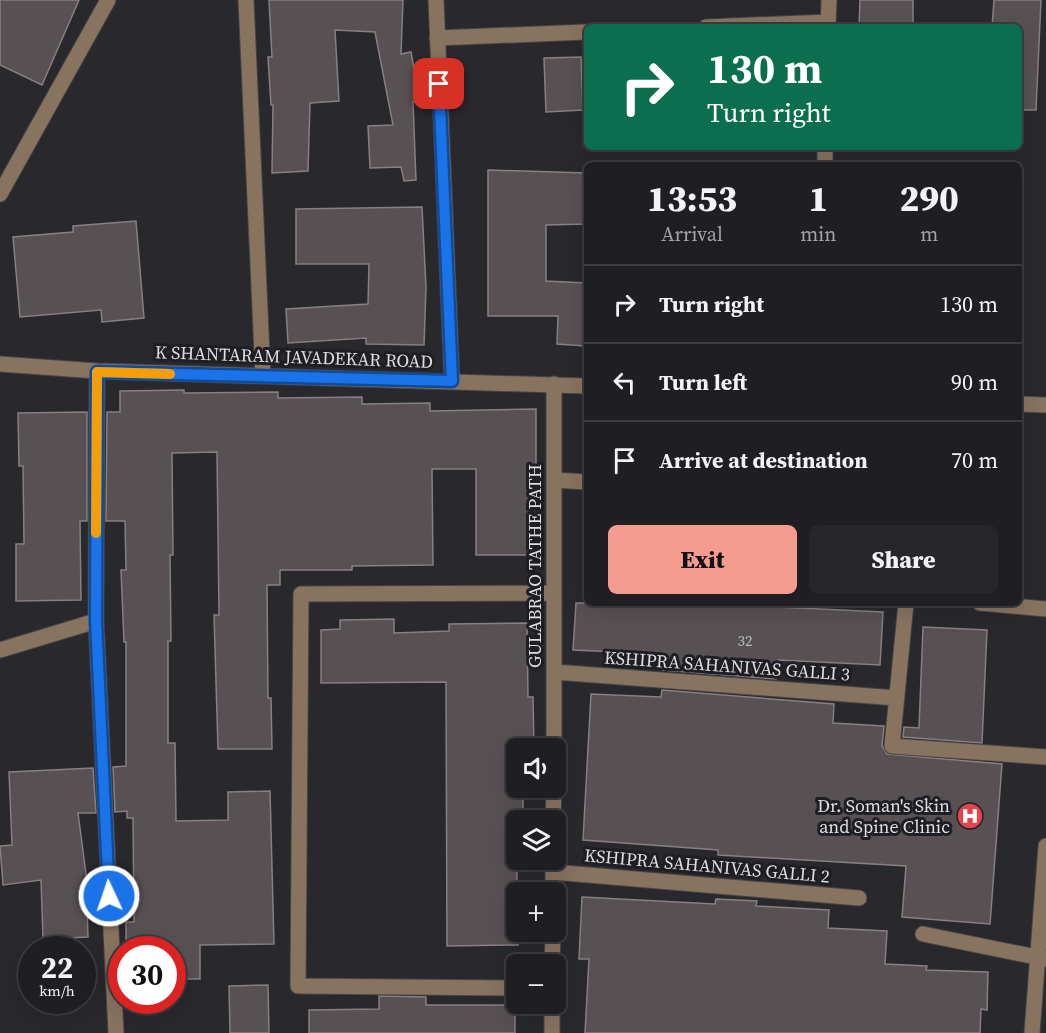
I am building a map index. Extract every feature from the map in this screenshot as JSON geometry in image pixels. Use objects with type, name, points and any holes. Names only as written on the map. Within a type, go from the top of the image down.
[{"type":"street","points":[[0,194],[108,0]]},
{"type":"street","points":[[246,0],[262,376]]},
{"type":"street","points":[[436,0],[452,381]]},
{"type":"street","points":[[828,24],[829,0]]},
{"type":"street","points":[[437,38],[584,32]]},
{"type":"street","name":"K SHANTARAM JAVADEKAR ROAD","points":[[0,364],[97,372],[584,386]]},
{"type":"street","points":[[97,372],[96,621],[116,1033]]},
{"type":"street","name":"GULABRAO TATHE PATH","points":[[554,384],[554,738]]},
{"type":"street","points":[[1022,404],[1046,405]]},
{"type":"street","points":[[554,480],[584,482]]},
{"type":"street","points":[[506,988],[298,986],[301,594],[554,593]]},
{"type":"street","points":[[906,606],[892,746],[1046,757]]},
{"type":"street","points":[[1013,606],[1046,609]]},
{"type":"street","points":[[0,650],[96,621]]},
{"type":"street","name":"KSHIPRA SAHANIVAS GALLI 3","points":[[555,672],[897,698]]},
{"type":"street","points":[[1032,1033],[1042,958],[1046,846]]},
{"type":"street","name":"KSHIPRA SAHANIVAS GALLI 2","points":[[566,867],[859,898]]},
{"type":"street","points":[[923,934],[1042,958]]},
{"type":"street","points":[[552,1014],[552,1033]]},
{"type":"building","points":[[0,0],[79,0],[42,85],[0,65]]},
{"type":"building","points":[[269,0],[403,0],[401,54],[411,52],[420,101],[413,102],[416,180],[404,181],[401,167],[370,168],[368,126],[393,125],[375,32],[335,30],[339,101],[310,103],[308,171],[272,173],[273,105],[271,105],[268,57],[272,57]]},
{"type":"building","points":[[860,0],[913,0],[913,24],[859,24]]},
{"type":"building","points":[[994,0],[1041,0],[1036,110],[1022,110],[1022,24],[992,24]]},
{"type":"building","points":[[581,57],[583,110],[546,112],[544,58]]},
{"type":"building","points":[[488,170],[584,173],[584,224],[546,225],[546,281],[584,283],[584,346],[557,344],[558,316],[488,316]]},
{"type":"building","points":[[422,207],[426,287],[424,345],[366,344],[366,338],[288,343],[286,309],[368,304],[369,264],[296,264],[296,209]]},
{"type":"building","points":[[136,221],[144,318],[102,322],[101,310],[20,317],[13,237],[73,232],[73,226]]},
{"type":"building","points":[[120,391],[278,392],[278,398],[362,397],[362,404],[430,403],[430,411],[536,409],[536,468],[529,468],[529,555],[476,555],[476,469],[432,469],[433,565],[352,566],[352,570],[280,570],[280,585],[267,585],[268,698],[271,698],[272,749],[218,749],[214,615],[219,615],[217,452],[172,453],[173,555],[170,555],[171,641],[168,641],[168,743],[175,743],[176,821],[228,820],[228,792],[270,791],[274,944],[200,945],[200,979],[186,979],[186,936],[126,936],[126,922],[134,922],[133,818],[127,818],[127,811],[115,812],[113,767],[126,766],[126,642],[124,642],[121,570],[126,570],[125,521],[106,521],[107,412],[120,412]]},
{"type":"building","points":[[87,412],[87,521],[80,521],[81,600],[16,601],[16,544],[24,544],[23,466],[19,466],[18,413]]},
{"type":"building","points":[[576,603],[584,603],[584,606],[758,606],[883,612],[880,665],[778,660],[776,679],[663,670],[664,654],[573,650]]},
{"type":"building","points":[[394,619],[394,633],[449,631],[449,624],[527,623],[528,697],[533,697],[534,738],[506,738],[506,798],[523,798],[523,810],[506,810],[506,870],[517,870],[517,882],[506,882],[506,942],[518,942],[518,945],[447,946],[446,682],[321,683],[321,630],[340,629],[340,620]]},
{"type":"building","points":[[923,627],[987,630],[982,743],[903,737],[904,727],[919,728]]},
{"type":"building","points":[[662,690],[834,704],[833,723],[884,726],[882,746],[887,754],[1002,764],[990,924],[902,917],[906,866],[718,855],[718,850],[583,840],[591,694],[661,697]]},
{"type":"building","points":[[93,768],[96,813],[78,813],[86,874],[88,936],[43,936],[41,880],[3,885],[0,846],[12,845],[9,772]]},
{"type":"building","points":[[582,897],[715,904],[716,899],[757,901],[756,906],[829,910],[828,928],[887,931],[885,964],[927,966],[926,970],[988,972],[987,1010],[981,1009],[980,1033],[585,1033],[589,959],[579,959]]},
{"type":"building","points":[[268,985],[269,1033],[230,1033],[229,986]]},
{"type":"building","points":[[379,996],[426,997],[426,1005],[506,1005],[506,1014],[515,1014],[515,1033],[309,1033],[309,1010],[379,1009]]},
{"type":"slow traffic","points":[[96,533],[97,372],[170,374]]},
{"type":"place","name":"Dr. Soman's Skin and Spine Clinic","points":[[970,816]]},
{"type":"route","points":[[109,896],[96,621],[97,372],[452,381],[439,84]]}]
